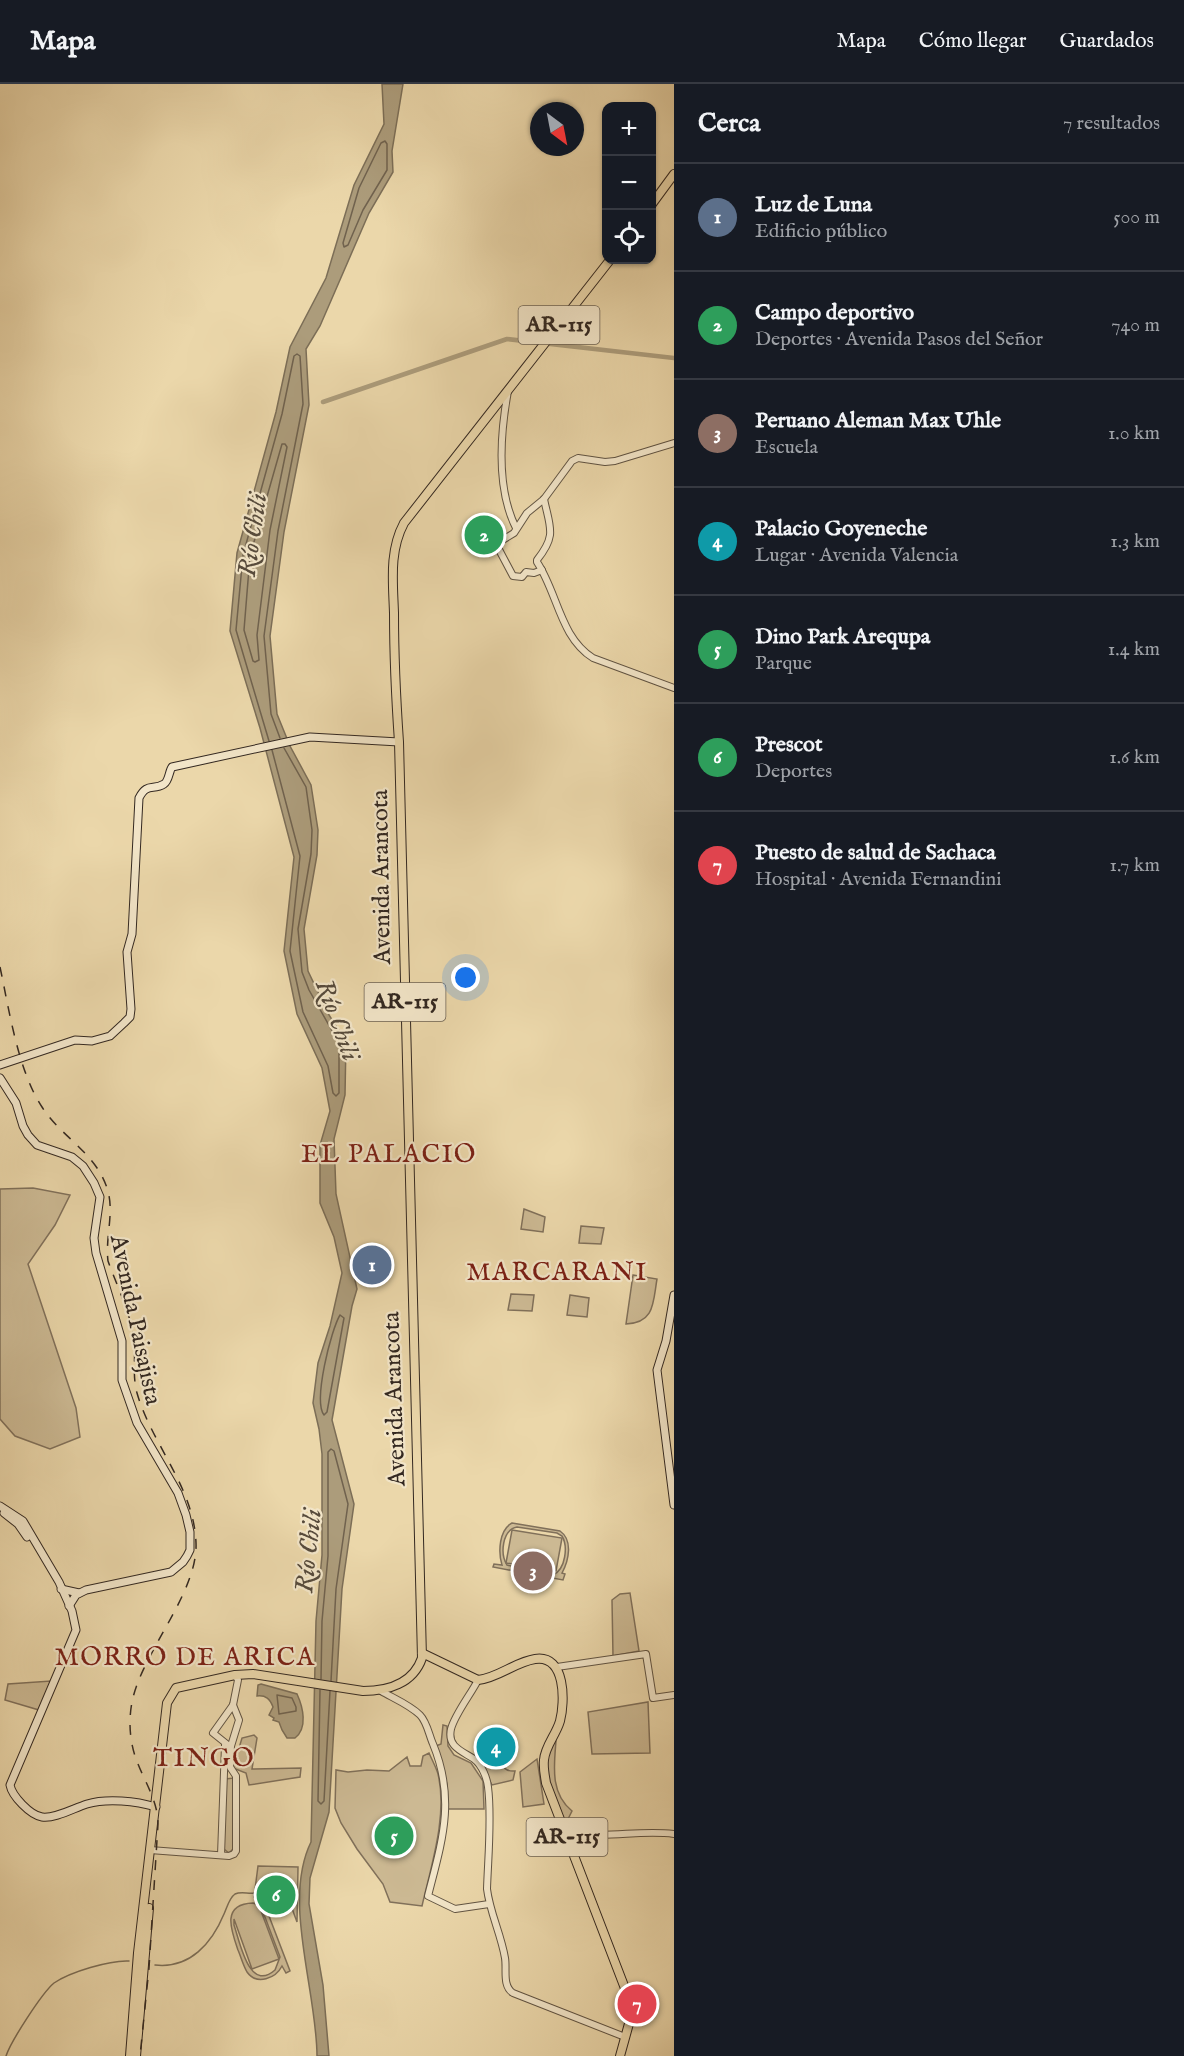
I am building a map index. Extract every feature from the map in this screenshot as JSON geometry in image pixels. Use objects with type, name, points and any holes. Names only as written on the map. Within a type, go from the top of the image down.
[{"type":"main road","points":[[656,197],[674,174]]},
{"type":"main road","name":"AR-115","points":[[508,390],[607,264]]},
{"type":"main road","name":"Avenida Arancota","points":[[422,1653],[399,742],[392,567],[398,535],[404,523],[508,390]]},
{"type":"main road","points":[[495,406],[501,404],[506,406]]},
{"type":"main road","points":[[0,1065],[75,1040],[92,1041],[110,1036],[130,1017],[127,952],[132,934],[139,798],[148,787],[164,785],[170,769],[176,764],[321,736],[399,742]]},
{"type":"main road","name":"Avenida Paisajista","points":[[0,1078],[16,1103],[28,1135],[37,1145],[72,1157],[83,1166],[100,1197],[94,1238],[96,1253],[122,1341],[122,1380],[137,1422],[178,1493],[190,1532],[190,1550],[183,1562],[171,1572],[108,1584],[79,1593],[61,1589]]},
{"type":"main road","points":[[674,1295],[666,1341],[657,1370],[674,1505]]},
{"type":"main road","points":[[0,1506],[23,1521],[61,1589],[75,1620],[76,1630],[10,1785],[11,1791],[32,1812],[42,1817],[90,1803],[106,1801],[142,1803],[156,1807]]},
{"type":"main road","points":[[0,1511],[18,1524],[56,1585],[61,1589]]},
{"type":"main road","points":[[69,1606],[79,1593]]},
{"type":"main road","points":[[130,2056],[166,1712],[176,1688],[191,1683],[253,1674],[363,1691],[381,1691],[395,1687],[407,1678],[420,1664],[422,1653],[478,1680],[535,1659],[551,1662],[557,1667]]},
{"type":"main road","name":"AR-115","points":[[557,1667],[563,1706],[559,1723],[546,1749],[544,1772],[546,1783],[631,2004],[630,2020],[620,2056]]},
{"type":"main road","points":[[136,2056],[140,1964]]},
{"type":"street","points":[[508,390],[502,485],[516,528]]},
{"type":"street","points":[[542,570],[534,573],[526,572],[522,577],[513,576],[496,544],[510,536],[527,513],[544,499],[572,461],[578,458],[605,462],[615,461],[674,442]]},
{"type":"street","points":[[544,499],[550,537],[545,550],[537,560],[556,600],[564,625],[582,651],[599,660],[674,688]]},
{"type":"street","points":[[557,1667],[646,1654],[653,1698],[674,1695]]},
{"type":"street","points":[[153,1850],[229,1856],[236,1851],[236,1776],[232,1770],[228,1745],[213,1733],[232,1704],[238,1680],[235,1676]]},
{"type":"street","points":[[478,1680],[454,1724],[451,1737],[458,1751],[474,1759],[480,1766],[488,1788],[487,1889],[489,1904],[506,1960],[509,1990],[625,2037]]},
{"type":"street","points":[[381,1691],[422,1716],[446,1785],[446,1812],[428,1896],[455,1910],[489,1904]]},
{"type":"street","points":[[222,1855],[223,1771],[228,1745],[238,1720],[232,1704]]},
{"type":"street","points":[[223,1771],[232,1770]]},
{"type":"street","points":[[564,1830],[587,1836],[624,1833],[674,1834]]},
{"type":"shaded area","points":[[33,1188],[70,1195],[55,1225],[28,1264],[76,1408],[80,1437],[50,1449],[15,1436],[0,1419],[0,1189]]},
{"type":"shaded area","points":[[524,1209],[545,1217],[543,1232],[521,1229]]},
{"type":"shaded area","points":[[581,1226],[604,1228],[601,1244],[579,1243]]},
{"type":"shaded area","points":[[633,1275],[657,1279],[651,1310],[643,1320],[626,1324]]},
{"type":"shaded area","points":[[511,1294],[534,1295],[532,1311],[508,1310]]},
{"type":"shaded area","points":[[570,1295],[589,1298],[587,1317],[567,1315]]},
{"type":"shaded area","points":[[512,1523],[560,1531],[568,1545],[562,1573],[565,1574],[563,1580],[493,1567],[494,1564],[502,1565],[501,1542],[508,1526]],"holes":[[[517,1527],[557,1533],[564,1540],[565,1557],[561,1568],[553,1575],[507,1565],[503,1549],[505,1537],[512,1529]]]},
{"type":"shaded area","points":[[512,1530],[562,1538],[556,1571],[506,1563]]},
{"type":"shaded area","points":[[630,1593],[639,1651],[613,1656],[612,1600],[620,1594]]},
{"type":"shaded area","points":[[51,1681],[39,1710],[5,1700],[8,1684]]},
{"type":"shaded area","points":[[648,1702],[650,1753],[592,1754],[588,1712]]},
{"type":"shaded area","points":[[443,1725],[447,1726],[448,1746],[454,1755],[471,1763],[483,1781],[484,1809],[448,1809],[447,1784],[436,1746],[441,1744]]},
{"type":"shaded area","points":[[254,1735],[257,1738],[252,1769],[301,1768],[300,1777],[249,1785],[246,1773],[233,1768],[242,1738]]},
{"type":"shaded area","points":[[553,1740],[556,1741],[554,1769],[557,1788],[565,1804],[572,1811],[565,1825],[552,1793],[547,1773]]},
{"type":"shaded area","points":[[429,1753],[438,1774],[441,1806],[434,1857],[422,1906],[390,1902],[383,1884],[341,1823],[335,1808],[336,1770],[389,1771],[407,1757],[410,1766],[421,1766],[423,1756]]},
{"type":"shaded area","points":[[498,1758],[502,1766],[515,1771],[513,1780],[492,1785],[479,1760]]},
{"type":"shaded area","points":[[537,1759],[544,1804],[523,1807],[520,1772]]},
{"type":"shaded area","points":[[234,1778],[233,1849],[229,1853],[224,1849],[225,1779]]},
{"type":"shaded area","points":[[258,1866],[298,1867],[297,1922],[290,1903],[280,1904],[254,1897]]},
{"type":"shaded area","points":[[253,1903],[261,1906],[261,1903],[264,1903],[290,1971],[286,1973],[282,1966],[266,1979],[256,1979],[247,1972],[231,1927],[232,1913],[243,1904]],"holes":[[[261,1911],[280,1957],[275,1970],[266,1975],[258,1975],[252,1970],[243,1953],[234,1919],[252,1969],[279,1959]]]},
{"type":"water","name":"Río Chili","points":[[382,84],[403,84],[392,151],[393,172],[369,213],[320,326],[306,349],[309,405],[284,532],[270,636],[277,714],[290,746],[311,785],[318,830],[317,855],[304,929],[308,971],[329,1015],[346,1041],[345,1095],[334,1139],[336,1194],[357,1289],[332,1420],[354,1504],[342,1589],[329,1812],[310,1878],[309,1904],[323,1985],[329,2056],[317,2056],[316,2031],[300,1918],[303,1865],[311,1842],[316,1621],[322,1555],[322,1454],[313,1403],[318,1363],[330,1326],[342,1273],[334,1237],[320,1203],[320,1145],[330,1111],[322,1068],[297,1014],[284,951],[294,857],[260,728],[230,631],[237,553],[276,412],[290,347],[326,278],[354,185],[384,124]]},
{"type":"water","points":[[258,1685],[297,1694],[303,1723],[302,1729],[295,1738],[287,1738],[279,1722],[273,1720],[274,1718],[269,1715],[273,1707],[269,1700],[263,1696],[257,1696]]},
{"type":"waterway","points":[[323,402],[507,339],[674,358]]},
{"type":"waterway","points":[[155,1965],[179,1963],[198,1952],[213,1935],[233,1896],[240,1893],[254,1893]]},
{"type":"waterway","points":[[6,2056],[27,2018],[54,1983],[90,1968],[112,1962],[129,1961]]},
{"type":"railway","points":[[0,967],[15,1039],[34,1092],[50,1118],[94,1164],[107,1188],[110,1206],[108,1261],[132,1329],[137,1393],[152,1430],[188,1503],[194,1523],[196,1543],[194,1562],[188,1582],[146,1663],[132,1702],[130,1718],[133,1749],[154,1801],[158,1824],[149,1968],[140,2056]]},
{"type":"place","name":"Campo deportivo","points":[[484,535]]},
{"type":"place","name":"Luz de Luna","points":[[372,1265]]},
{"type":"place","name":"Peruano Aleman Max Uhle","points":[[533,1571]]},
{"type":"place","name":"Palacio Goyeneche","points":[[496,1747]]},
{"type":"place","name":"Dino Park Arequpa","points":[[394,1836]]},
{"type":"place","name":"Prescot","points":[[276,1895]]},
{"type":"place","name":"Puesto de salud de Sachaca","points":[[637,2004]]},
{"type":"district","name":"EL PALACIO","points":[[389,1154]]},
{"type":"district","name":"MARCARANI","points":[[557,1272]]},
{"type":"district","name":"MORRO DE ARICA","points":[[185,1657]]},
{"type":"district","name":"TINGO","points":[[204,1758]]}]
